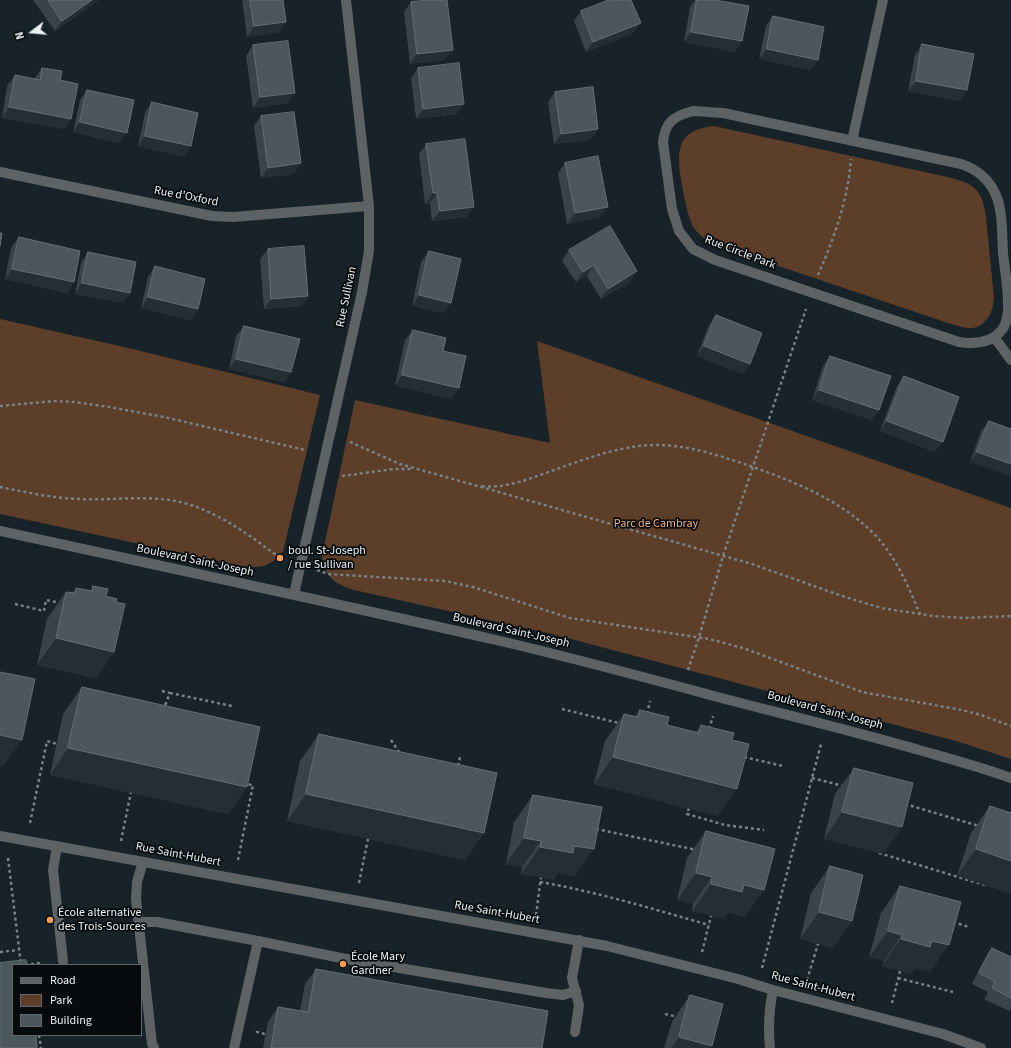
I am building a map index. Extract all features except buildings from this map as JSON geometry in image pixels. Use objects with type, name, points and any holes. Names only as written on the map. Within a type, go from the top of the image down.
[{"type":"street","name":"Rue Sullivan","points":[[294,594],[366,270],[370,239],[369,206],[346,0]]},
{"type":"street","points":[[852,141],[883,0]]},
{"type":"street","name":"Rue Circle Park","points":[[693,111],[723,113],[961,164],[983,176],[990,185],[998,203],[1008,301],[1006,323],[1001,332],[988,341],[978,343],[959,342],[811,292],[715,260],[693,249],[685,240],[676,222],[672,209],[664,152],[664,133],[667,125],[673,119],[682,114],[693,111]]},
{"type":"street","name":"Rue d'Oxford","points":[[0,172],[212,216],[240,217],[369,206]]},
{"type":"street","points":[[994,337],[1011,360]]},
{"type":"street","name":"Boulevard Saint-Joseph","points":[[0,532],[240,584],[294,594],[590,663],[895,743],[1011,778]]},
{"type":"street","name":"Rue Saint-Hubert","points":[[0,836],[607,946],[738,978],[773,990],[955,1038],[981,1048]]},
{"type":"street","points":[[57,846],[53,870],[63,961]]},
{"type":"street","points":[[143,862],[136,892],[152,1044],[154,1048]]},
{"type":"street","points":[[139,922],[157,922],[341,958],[546,993],[563,995],[576,991]]},
{"type":"street","points":[[575,1032],[579,1005],[572,978],[579,940]]},
{"type":"street","points":[[234,1048],[258,941]]},
{"type":"street","points":[[770,1048],[768,1023],[773,990]]},
{"type":"path","points":[[811,292],[829,249],[842,210],[849,177],[852,141]]},
{"type":"path","points":[[688,670],[723,556],[806,307]]},
{"type":"path","points":[[0,406],[55,402],[81,402],[164,417],[305,450]]},
{"type":"path","points":[[350,442],[400,464],[752,564],[881,608],[920,614],[964,618],[1011,616]]},
{"type":"path","points":[[471,485],[494,487],[506,486],[600,454],[633,446],[676,446],[703,451],[792,482],[826,498],[850,514],[871,532],[890,553],[898,566],[920,614]]},
{"type":"path","points":[[342,476],[394,469],[418,469]]},
{"type":"path","points":[[0,487],[78,499],[146,498],[173,500],[191,505],[238,527],[280,558]]},
{"type":"path","points":[[328,574],[445,581],[473,587],[570,618],[699,637],[743,648],[862,692],[962,710],[1011,726]]},
{"type":"path","points":[[14,604],[44,611],[46,600],[67,605]]},
{"type":"path","points":[[162,691],[232,706]]},
{"type":"path","points":[[162,712],[170,693]]},
{"type":"path","points":[[647,715],[650,701]]},
{"type":"path","points":[[562,708],[623,724]]},
{"type":"path","points":[[709,732],[713,716]]},
{"type":"path","points":[[391,740],[400,753]]},
{"type":"path","points":[[26,841],[47,741],[57,744]]},
{"type":"path","points":[[762,968],[821,744]]},
{"type":"path","points":[[451,764],[458,766],[460,757]]},
{"type":"path","points":[[742,757],[783,766]]},
{"type":"path","points":[[812,778],[846,788]]},
{"type":"path","points":[[234,879],[253,785],[241,783]]},
{"type":"path","points":[[118,857],[131,792]]},
{"type":"path","points":[[900,802],[985,828]]},
{"type":"path","points":[[689,808],[687,814],[725,825],[764,830]]},
{"type":"path","points":[[595,829],[698,850]]},
{"type":"path","points":[[355,901],[368,839]]},
{"type":"path","points":[[876,852],[988,886]]},
{"type":"path","points":[[8,858],[21,964]]},
{"type":"path","points":[[540,882],[578,888],[709,925]]},
{"type":"path","points":[[698,968],[712,916]]},
{"type":"path","points":[[950,921],[969,927]]},
{"type":"path","points":[[802,997],[818,944]]},
{"type":"path","points":[[0,952],[19,950]]},
{"type":"path","points":[[30,964],[40,964]]},
{"type":"path","points":[[888,1020],[900,971]]},
{"type":"path","points":[[898,978],[953,992]]},
{"type":"path","points":[[665,1014],[685,1019]]},
{"type":"path","points":[[39,1036],[41,1048]]},
{"type":"green space","points":[[714,126],[943,176],[961,181],[974,188],[982,198],[986,217],[994,298],[989,317],[982,324],[973,328],[954,325],[713,244],[708,241],[698,233],[691,223],[680,175],[679,157],[684,139],[690,133],[706,127]]},
{"type":"green space","points":[[0,319],[124,347],[320,395],[283,552],[274,561],[260,567],[242,566],[0,514]]},
{"type":"green space","name":"Parc de Cambray","points":[[537,341],[1011,508],[1011,759],[956,741],[552,634],[354,590],[341,585],[332,579],[325,569],[322,556],[355,400],[550,443]]},
{"type":"place","name":"boul. St-Joseph / rue Sullivan","points":[[280,558]]},
{"type":"place","name":"École alternative des Trois-Sources","points":[[50,920]]},
{"type":"place","name":"École Mary Gardner","points":[[343,964]]}]
